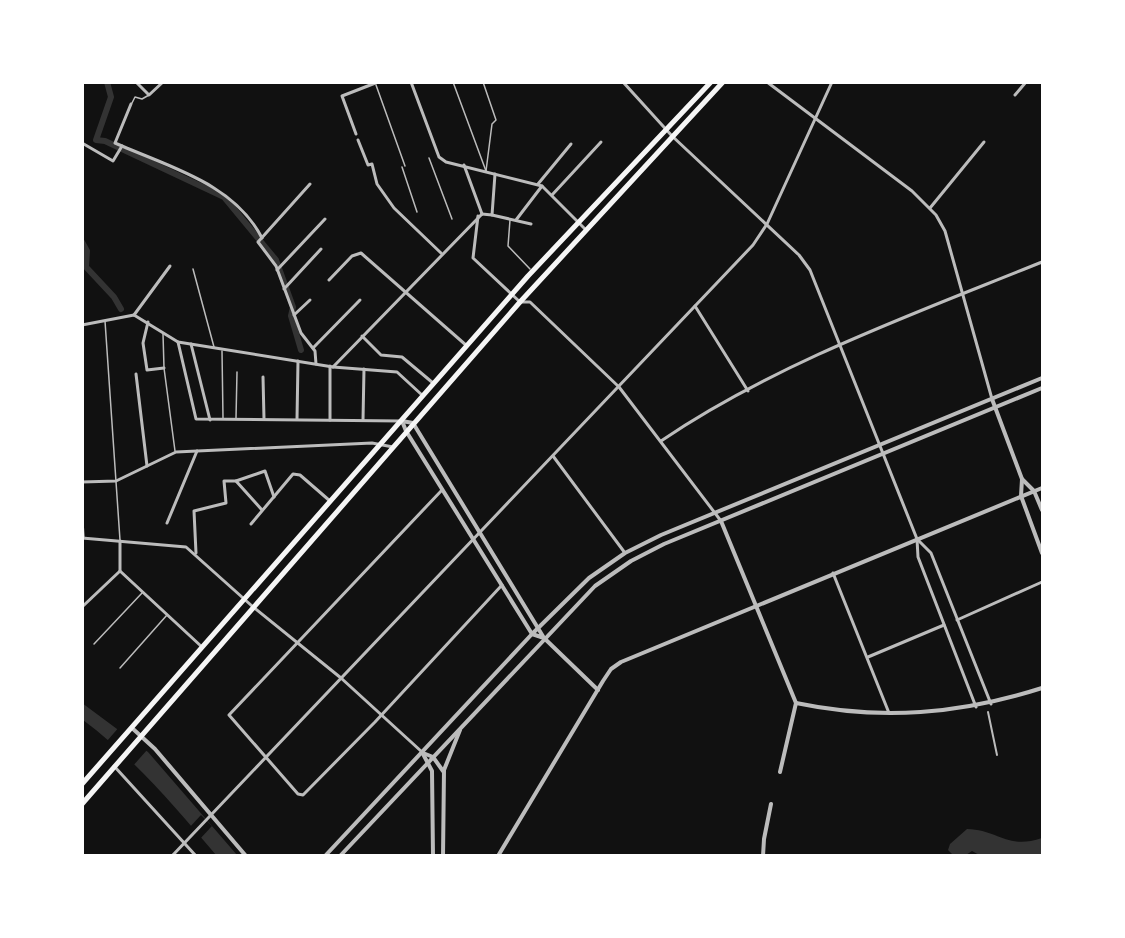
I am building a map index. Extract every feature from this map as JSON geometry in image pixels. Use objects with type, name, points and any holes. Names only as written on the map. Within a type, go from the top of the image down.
[{"type":"main road","points":[[82,784],[512,294],[711,82]]},
{"type":"main road","points":[[82,804],[252,606],[520,302],[723,82]]},
{"type":"street","points":[[136,82],[150,95],[163,82]]},
{"type":"street","points":[[411,82],[439,157],[446,162],[538,184],[586,230]]},
{"type":"street","points":[[767,82],[912,191],[930,208],[945,231],[992,399],[1022,479],[1021,496],[1042,552]]},
{"type":"street","points":[[172,855],[753,245],[767,224],[832,82]]},
{"type":"street","points":[[1015,95],[1026,82]]},
{"type":"street","points":[[356,134],[342,96],[376,83]]},
{"type":"street","points":[[626,84],[672,136],[799,255],[810,270],[917,539],[918,557],[976,707]]},
{"type":"street","points":[[131,104],[115,144],[218,188],[253,220],[262,238]]},
{"type":"street","points":[[358,140],[368,165],[372,164],[377,184],[394,208],[441,253]]},
{"type":"street","points":[[552,195],[601,142]]},
{"type":"street","points":[[930,208],[984,142]]},
{"type":"street","points":[[82,143],[113,160],[122,146]]},
{"type":"street","points":[[538,184],[571,144]]},
{"type":"street","points":[[464,165],[480,215],[473,258],[520,302],[530,302],[619,387],[722,521],[796,703],[780,772]]},
{"type":"street","points":[[492,215],[495,174]]},
{"type":"street","points":[[310,184],[258,242],[277,270],[301,333],[313,348],[316,364]]},
{"type":"street","points":[[516,220],[542,186]]},
{"type":"street","points":[[330,420],[332,366],[441,253],[480,215],[492,215],[531,224]]},
{"type":"street","points":[[277,270],[325,219]]},
{"type":"street","points":[[284,289],[321,249]]},
{"type":"street","points":[[329,280],[352,256],[362,253],[467,346]]},
{"type":"street","points":[[661,441],[748,391],[841,345],[1042,262]]},
{"type":"street","points":[[134,315],[170,266]]},
{"type":"street","points":[[294,315],[310,300]]},
{"type":"street","points":[[313,348],[360,300]]},
{"type":"street","points":[[695,305],[748,391]]},
{"type":"street","points":[[82,326],[134,315],[178,342],[191,345],[316,364],[398,372],[424,396]]},
{"type":"street","points":[[148,322],[143,343],[147,370],[164,368]]},
{"type":"street","points":[[362,336],[381,355],[402,357],[435,384]]},
{"type":"street","points":[[178,342],[196,419],[363,420],[413,423],[544,638],[598,690]]},
{"type":"street","points":[[191,345],[210,420]]},
{"type":"street","points":[[297,420],[298,361]]},
{"type":"street","points":[[363,420],[364,369]]},
{"type":"street","points":[[136,374],[147,466]]},
{"type":"street","points":[[263,377],[264,419]]},
{"type":"street","points":[[325,855],[532,634],[589,578],[625,553],[715,512],[1042,378]]},
{"type":"street","points":[[340,855],[595,586],[631,561],[1042,388]]},
{"type":"street","points":[[402,422],[532,634],[544,638]]},
{"type":"street","points":[[82,482],[116,481],[176,452],[383,443],[393,447]]},
{"type":"street","points":[[167,523],[197,451]]},
{"type":"street","points":[[553,456],[625,553]]},
{"type":"street","points":[[196,555],[194,512],[226,503],[224,481],[236,481],[265,471],[274,497]]},
{"type":"street","points":[[251,524],[293,474],[300,476],[331,502]]},
{"type":"street","points":[[1022,479],[1034,491],[1042,510]]},
{"type":"street","points":[[236,481],[262,510]]},
{"type":"street","points":[[498,855],[611,669],[634,655],[1042,488]]},
{"type":"street","points":[[442,489],[229,715],[298,794],[303,795],[382,715],[502,585]]},
{"type":"street","points":[[83,538],[186,547],[252,606],[341,678],[422,752],[433,757],[441,766],[443,776],[443,855]]},
{"type":"street","points":[[917,539],[931,553],[991,704]]},
{"type":"street","points":[[120,541],[120,571],[202,647]]},
{"type":"street","points":[[83,605],[120,571]]},
{"type":"street","points":[[833,573],[889,713]]},
{"type":"street","points":[[957,620],[1042,582]]},
{"type":"street","points":[[867,657],[944,625]]},
{"type":"street","points":[[796,703],[827,709],[889,713],[976,707],[1042,688]]},
{"type":"street","points":[[988,712],[997,755]]},
{"type":"street","points":[[443,776],[449,753],[462,725]]},
{"type":"street","points":[[132,728],[142,736],[246,855]]},
{"type":"street","points":[[422,752],[432,771],[433,855]]},
{"type":"street","points":[[114,766],[196,855]]},
{"type":"street","points":[[763,855],[771,804]]},
{"type":"lane","points":[[453,82],[486,172]]},
{"type":"lane","points":[[483,82],[496,120],[492,124],[486,172]]},
{"type":"lane","points":[[376,83],[417,212]]},
{"type":"lane","points":[[131,104],[135,97],[142,99],[150,95]]},
{"type":"lane","points":[[429,158],[452,219]]},
{"type":"lane","points":[[510,219],[508,246],[532,272]]},
{"type":"lane","points":[[193,269],[215,348]]},
{"type":"lane","points":[[105,321],[120,541]]},
{"type":"lane","points":[[164,332],[164,368],[176,452]]},
{"type":"lane","points":[[222,349],[223,419]]},
{"type":"lane","points":[[236,419],[237,372]]},
{"type":"lane","points":[[82,509],[83,538]]},
{"type":"lane","points":[[94,644],[142,592]]},
{"type":"lane","points":[[120,668],[168,614]]},
{"type":"shaded area","points":[[82,703],[148,752],[237,855],[216,855],[137,767],[83,720]]},
{"type":"shaded area","points":[[967,829],[978,830],[1011,841],[1020,842],[1042,838],[1042,855],[981,856],[972,851],[966,855],[953,855],[948,850],[950,844]]},
{"type":"pier","points":[[120,726],[147,750],[132,767],[107,741]]},
{"type":"pier","points":[[201,815],[212,826],[199,840],[189,828]]},
{"type":"waterway","points":[[107,82],[111,97],[96,140],[105,141],[224,197],[276,260],[293,307],[291,316],[301,350]]},
{"type":"waterway","points":[[82,242],[87,251],[86,267],[114,297],[121,309]]}]
